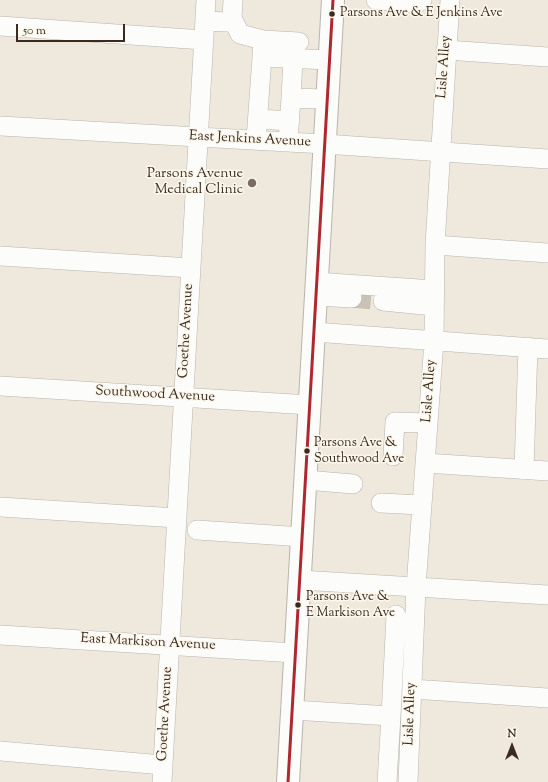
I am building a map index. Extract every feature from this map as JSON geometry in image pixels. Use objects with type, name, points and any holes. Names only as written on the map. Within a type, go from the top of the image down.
[{"type":"main road","points":[[288,782],[303,537],[332,0]]},
{"type":"street","name":"Goethe Avenue","points":[[162,774],[206,0]]},
{"type":"street","points":[[376,0],[417,3],[422,0]]},
{"type":"street","name":"Lisle Alley","points":[[408,782],[416,587],[434,341],[434,245],[450,0]]},
{"type":"street","points":[[205,21],[226,22],[232,9]]},
{"type":"street","points":[[232,9],[240,34],[263,49],[296,50],[329,60]]},
{"type":"street","points":[[0,26],[204,40]]},
{"type":"street","points":[[256,140],[263,49]]},
{"type":"street","points":[[288,142],[296,50]]},
{"type":"street","points":[[446,50],[548,57]]},
{"type":"street","points":[[291,98],[327,99]]},
{"type":"street","points":[[258,119],[290,121]]},
{"type":"street","name":"East Jenkins Avenue","points":[[0,126],[324,144],[548,159]]},
{"type":"street","points":[[434,245],[548,253]]},
{"type":"street","points":[[0,256],[191,268]]},
{"type":"street","points":[[316,289],[434,298]]},
{"type":"street","points":[[316,289],[352,298]]},
{"type":"street","points":[[383,301],[434,298]]},
{"type":"street","points":[[314,332],[548,348]]},
{"type":"street","points":[[524,470],[528,347]]},
{"type":"street","name":"Southwood Avenue","points":[[0,386],[184,396],[310,405]]},
{"type":"street","points":[[393,456],[395,422],[428,423]]},
{"type":"street","points":[[425,463],[548,472]]},
{"type":"street","points":[[306,480],[353,484]]},
{"type":"street","points":[[381,503],[422,505]]},
{"type":"street","points":[[0,506],[177,518]]},
{"type":"street","points":[[197,530],[303,537]]},
{"type":"street","points":[[300,580],[548,595]]},
{"type":"street","points":[[387,782],[396,615]]},
{"type":"street","name":"East Markison Avenue","points":[[0,635],[170,644],[295,653]]},
{"type":"street","points":[[412,689],[548,698]]},
{"type":"street","points":[[292,710],[391,716]]},
{"type":"street","points":[[0,751],[162,774]]},
{"type":"tunnel","points":[[352,298],[383,301]]},
{"type":"transit line","points":[[288,782],[333,0]]},
{"type":"place","name":"Parsons Ave & E Jenkins Ave","points":[[332,14]]},
{"type":"place","name":"Parsons Avenue Medical Clinic","points":[[252,183]]},
{"type":"place","name":"Parsons Ave & Southwood Ave","points":[[307,451]]},
{"type":"place","name":"Parsons Ave & E Markison Ave","points":[[298,605]]}]
